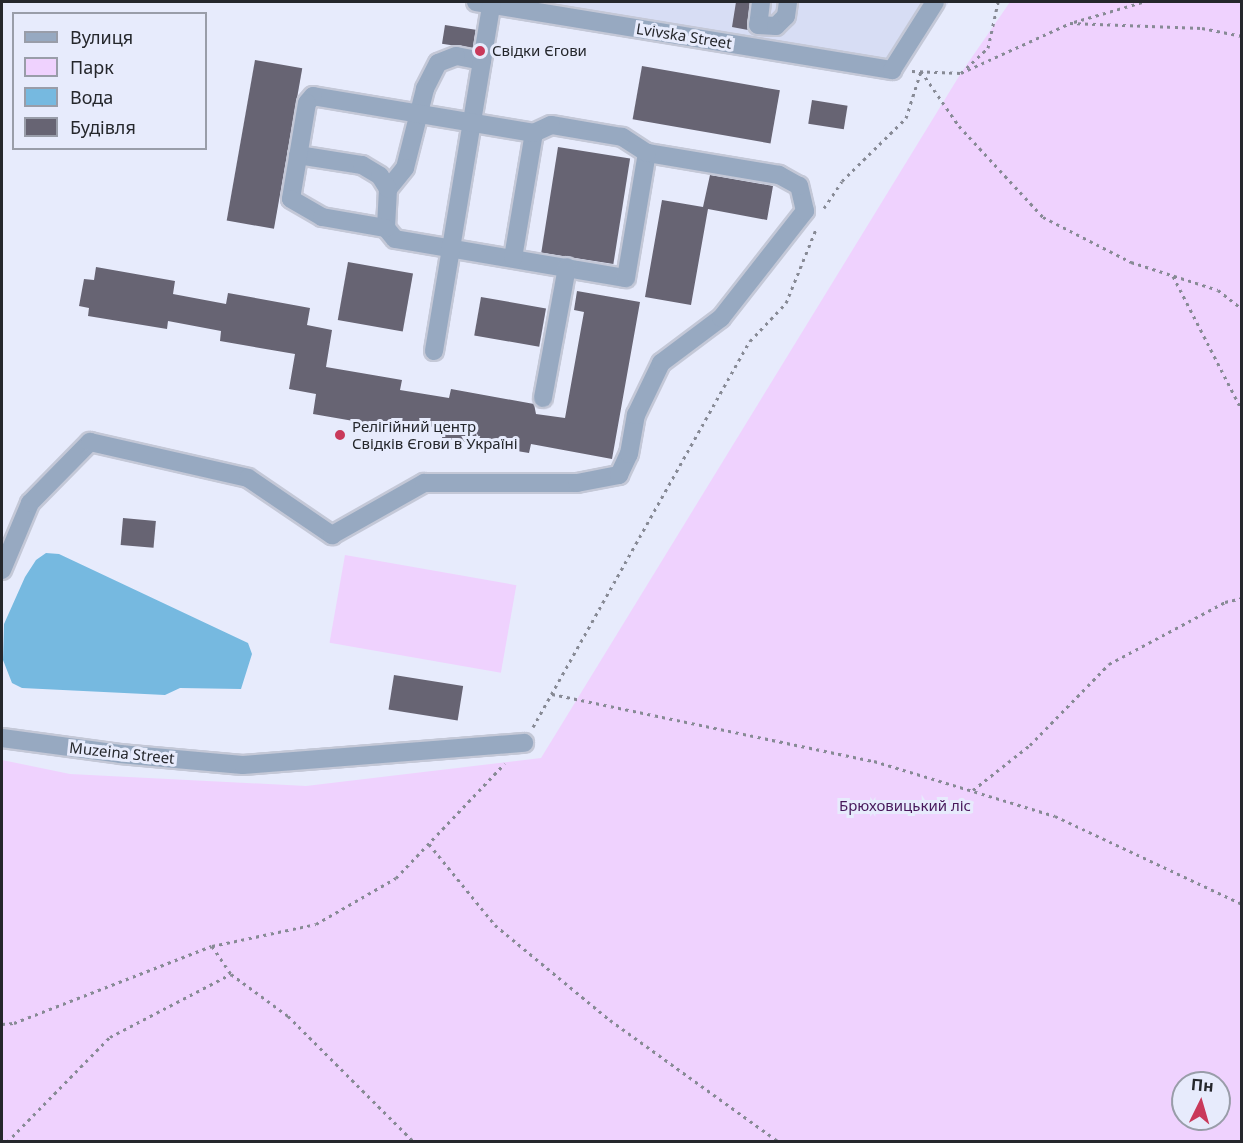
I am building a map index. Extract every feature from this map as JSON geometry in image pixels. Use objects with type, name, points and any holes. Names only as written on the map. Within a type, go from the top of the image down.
[{"type":"street","points":[[434,351],[482,61],[487,2]]},
{"type":"street","name":"Lvivska Street","points":[[487,2],[892,70]]},
{"type":"street","points":[[755,47],[760,2]]},
{"type":"street","points":[[758,25],[782,24],[788,2]]},
{"type":"street","points":[[892,70],[935,2]]},
{"type":"street","points":[[388,189],[405,168],[418,113],[438,63],[456,56],[482,61]]},
{"type":"street","points":[[2,570],[30,503],[90,442],[248,478],[332,535],[424,483],[584,482],[619,474],[629,454],[636,416],[661,363],[721,318],[805,211],[799,186],[779,175],[647,153],[622,137],[551,125],[534,133],[313,96],[307,103],[291,199],[322,217],[386,228],[395,239],[626,278],[647,153]]},
{"type":"street","points":[[513,258],[534,133]]},
{"type":"street","points":[[298,155],[362,165],[380,176],[388,189],[386,228]]},
{"type":"street","points":[[543,398],[567,267]]},
{"type":"street","name":"Muzeina Street","points":[[2,738],[120,754],[243,765],[524,743]]},
{"type":"path","points":[[961,73],[988,48],[998,2]]},
{"type":"path","points":[[892,70],[961,73],[1070,23],[1143,2]]},
{"type":"path","points":[[1070,23],[1202,28],[1242,36]]},
{"type":"path","points":[[921,71],[959,126],[1043,217],[1131,262],[1218,290],[1242,309]]},
{"type":"path","points":[[2,1024],[14,1023],[212,946],[316,924],[396,878],[524,743],[750,341],[786,303],[824,206],[842,181],[906,118],[921,71]]},
{"type":"path","points":[[1173,276],[1242,411]]},
{"type":"path","points":[[972,791],[1030,745],[1109,664],[1225,602],[1242,598]]},
{"type":"path","points":[[552,694],[874,761],[1055,816],[1242,904]]},
{"type":"path","points":[[429,843],[495,925],[609,1020],[779,1142]]},
{"type":"path","points":[[212,946],[231,974],[288,1016],[414,1142]]},
{"type":"path","points":[[7,1142],[110,1038],[231,974]]},
{"type":"shaded area","points":[[533,2],[949,2],[909,62]]},
{"type":"green space","name":"Брюховицький ліс","points":[[1010,2],[1241,2],[1241,1141],[2,1141],[2,760],[70,774],[306,786],[541,758],[961,73]]},
{"type":"green space","points":[[345,555],[516,585],[501,673],[330,643]]},
{"type":"water","points":[[46,553],[59,554],[248,643],[252,654],[241,689],[180,688],[165,695],[22,688],[12,683],[3,660],[4,624],[25,577],[36,560]]},
{"type":"building","points":[[736,2],[750,2],[748,30],[732,27]]},
{"type":"building","points":[[445,25],[476,30],[473,49],[442,44]]},
{"type":"building","points":[[255,60],[302,68],[274,229],[227,221]]},
{"type":"building","points":[[642,66],[780,90],[770,143],[633,119]]},
{"type":"building","points":[[812,100],[848,106],[844,129],[808,124]]},
{"type":"building","points":[[558,147],[630,158],[613,264],[541,253]]},
{"type":"building","points":[[710,175],[773,186],[767,220],[708,209],[691,305],[645,297],[662,200],[703,207]]},
{"type":"building","points":[[348,262],[413,273],[403,332],[338,320]]},
{"type":"building","points":[[96,267],[175,281],[173,294],[226,304],[228,293],[310,308],[307,325],[332,330],[326,367],[402,380],[400,390],[449,398],[451,389],[534,404],[536,414],[565,418],[584,312],[574,310],[577,291],[640,302],[612,459],[531,444],[529,453],[442,438],[444,429],[395,420],[394,428],[313,414],[316,394],[289,389],[295,354],[220,341],[221,331],[168,321],[167,329],[88,316],[89,308],[79,306],[84,279],[94,280]]},
{"type":"building","points":[[481,297],[546,308],[539,347],[474,335]]},
{"type":"building","points":[[123,518],[156,521],[154,548],[121,545]]},
{"type":"building","points":[[394,675],[463,686],[458,721],[389,710]]},
{"type":"place","name":"Свідки Єгови","points":[[480,51]]},
{"type":"place","name":"Релігійний центр Свідків Єгови в Україні","points":[[340,435]]}]
